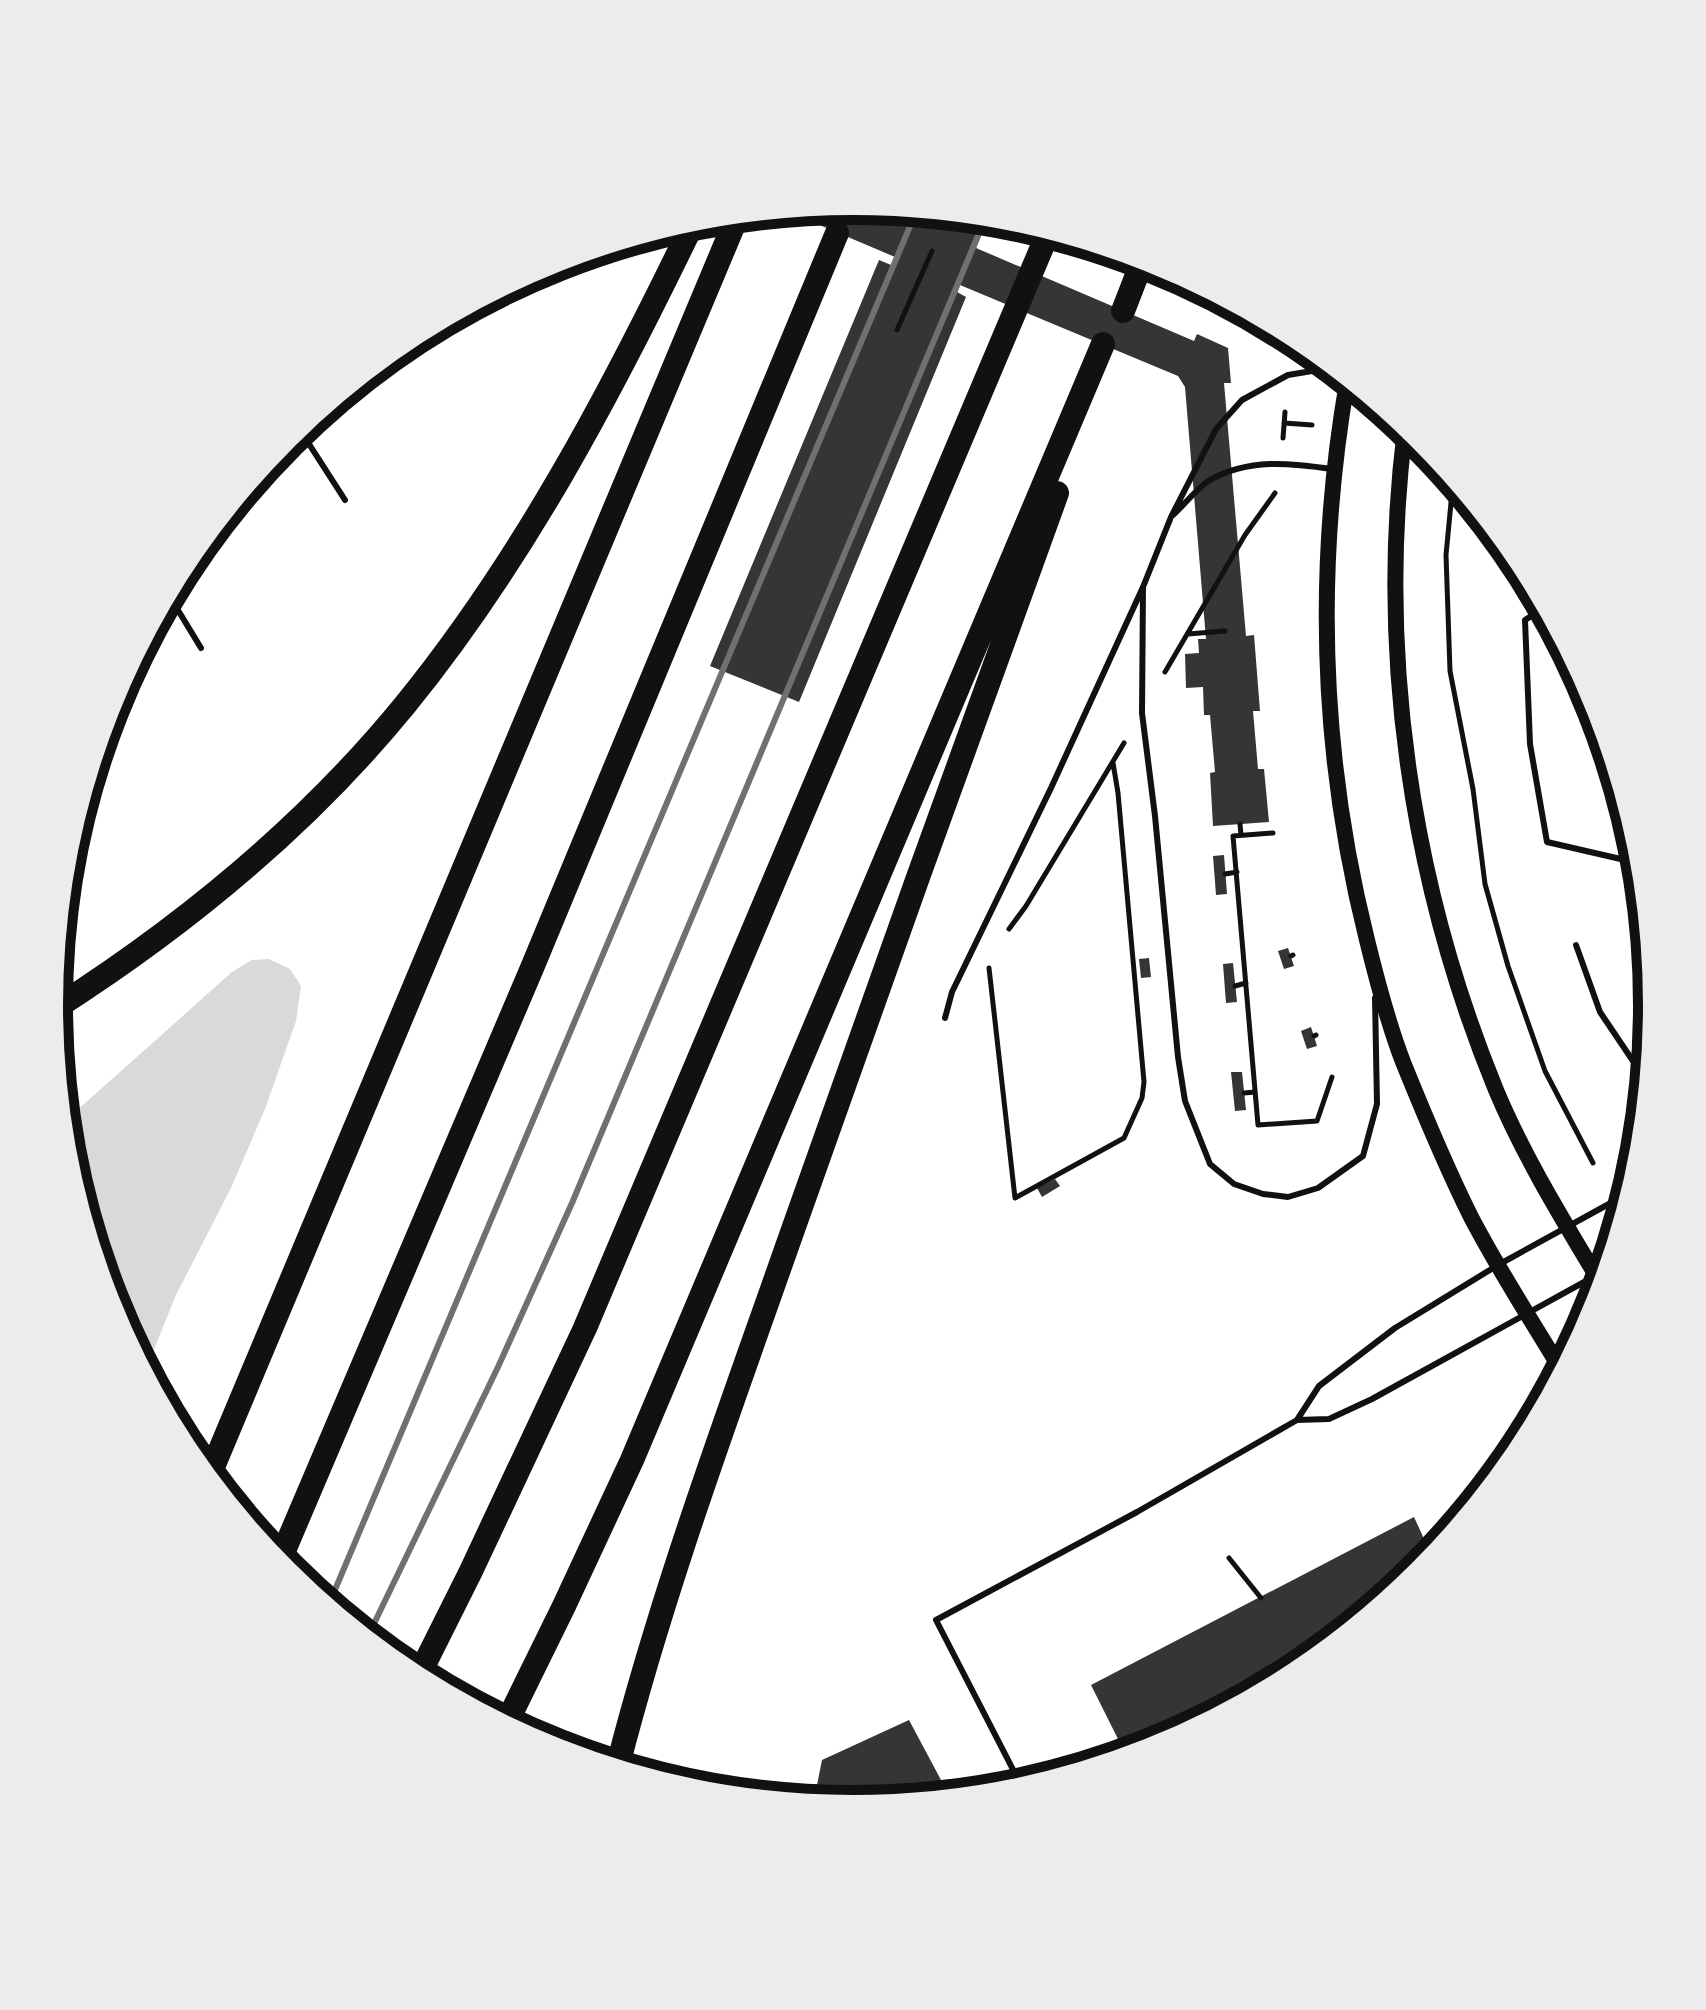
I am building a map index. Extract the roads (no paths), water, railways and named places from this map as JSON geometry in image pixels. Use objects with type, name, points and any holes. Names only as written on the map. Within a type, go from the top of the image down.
[{"type":"highway","points":[[215,1462],[732,230]]},
{"type":"highway","points":[[286,1547],[532,968],[837,233]]},
{"type":"highway","points":[[68,1000],[121,966],[263,852],[337,781],[404,705],[467,624],[556,483],[685,238]]},
{"type":"highway","points":[[425,1663],[591,1314],[1043,244]]},
{"type":"highway","points":[[1121,310],[1135,273]]},
{"type":"highway","points":[[512,1712],[644,1432],[1107,346],[949,785],[710,1468],[664,1604],[621,1754]]},
{"type":"main road","points":[[1345,394],[1329,514],[1325,604],[1338,790],[1355,892],[1374,970],[1402,1060],[1471,1216],[1554,1358]]},
{"type":"main road","points":[[1404,446],[1394,608],[1399,691],[1428,873],[1461,995],[1497,1091],[1541,1181],[1593,1266]]},
{"type":"lane","points":[[945,1018],[952,992],[1009,878],[1143,587],[1171,517],[1216,429],[1242,400],[1288,375],[1315,371]]},
{"type":"lane","points":[[307,441],[345,500]]},
{"type":"lane","points":[[1171,517],[1208,481],[1242,466],[1279,462],[1334,469]]},
{"type":"lane","points":[[1143,587],[1142,713],[1185,1101],[1210,1164],[1234,1184],[1263,1194],[1288,1197],[1318,1188],[1363,1156],[1377,1104],[1374,970]]},
{"type":"lane","points":[[176,607],[201,648]]},
{"type":"lane","points":[[1534,614],[1525,620],[1530,744],[1547,842],[1624,860]]},
{"type":"lane","points":[[1576,945],[1600,1012],[1635,1063]]},
{"type":"lane","points":[[1015,1773],[936,1620],[1137,1512],[1297,1420],[1319,1386],[1395,1328],[1498,1265],[1612,1202]]},
{"type":"lane","points":[[1297,1420],[1329,1419],[1358,1406],[1586,1285]]},
{"type":"railway","points":[[333,1594],[911,223]]},
{"type":"railway","points":[[373,1626],[498,1367],[572,1203],[980,231]]}]
